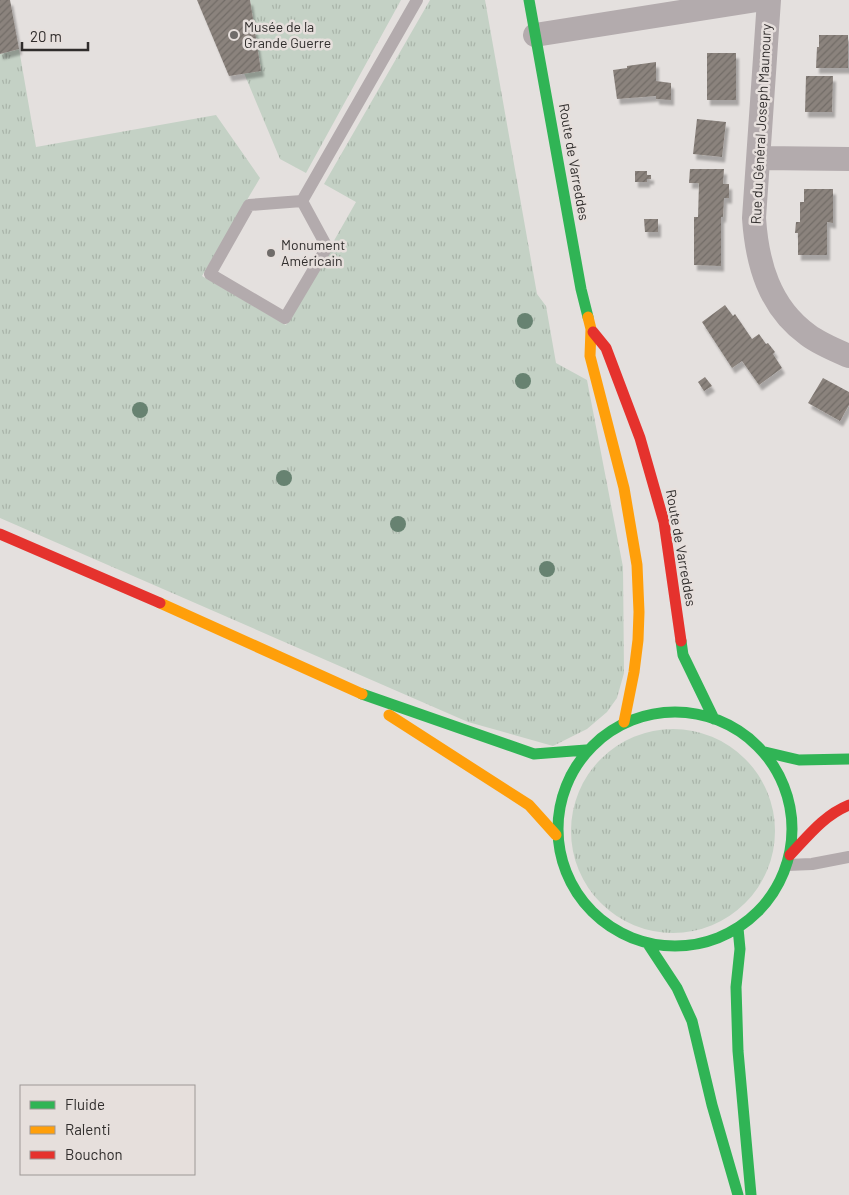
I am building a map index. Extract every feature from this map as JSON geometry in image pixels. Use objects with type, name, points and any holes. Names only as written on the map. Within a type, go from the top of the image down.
[{"type":"main road","name":"Route de Varreddes","points":[[529,0],[581,290],[591,329],[590,356],[624,488],[637,565],[638,640],[624,722]]},
{"type":"main road","name":"Route de Varreddes","points":[[591,329],[606,348],[640,438],[664,522],[683,654],[714,718]]},
{"type":"main road","points":[[0,534],[220,630],[352,691],[534,754],[586,750]]},
{"type":"main road","points":[[352,691],[529,805],[556,835]]},
{"type":"main road","points":[[788,860],[792,819],[784,783],[765,752],[738,729],[714,718],[677,710],[650,713],[624,722],[604,734],[586,750],[563,790],[556,835],[565,873],[584,905],[613,930],[648,944],[679,947],[710,941],[738,928],[768,901],[788,860],[818,825],[844,806],[849,805]]},
{"type":"main road","points":[[765,752],[799,760],[849,759]]},
{"type":"main road","points":[[738,928],[740,949],[736,987],[738,1050],[751,1195]]},
{"type":"main road","points":[[648,944],[678,988],[692,1021],[712,1105],[738,1195]]},
{"type":"street","points":[[535,35],[757,0]]},
{"type":"street","name":"Rue du Général Joseph Maunoury","points":[[769,0],[760,158],[754,218],[762,272],[775,299],[791,320],[808,335],[849,356]]},
{"type":"street","points":[[760,158],[849,159]]},
{"type":"lane","points":[[302,201],[417,0]]},
{"type":"lane","points":[[302,201],[326,247],[285,318],[210,274],[249,205],[302,201]]},
{"type":"lane","points":[[788,860],[812,864],[849,856]]},
{"type":"green space","points":[[250,0],[401,0],[306,173],[280,159],[244,73],[261,70]]},
{"type":"green space","points":[[430,0],[485,0],[537,294],[546,306],[556,363],[587,380],[623,567],[624,673],[617,698],[607,712],[587,729],[553,746],[468,722],[0,518],[0,54],[19,49],[36,147],[216,115],[260,178],[202,276],[286,325],[356,202],[324,184]]},
{"type":"green space","points":[[663,729],[683,729],[703,733],[721,741],[738,752],[752,766],[763,783],[771,801],[775,831],[771,861],[763,879],[752,896],[738,910],[721,921],[703,929],[683,933],[663,933],[643,929],[625,921],[608,910],[594,896],[583,879],[575,861],[571,841],[571,821],[575,801],[583,783],[594,766],[608,752],[625,741],[643,733]]},
{"type":"building","points":[[0,0],[10,0],[19,49],[0,54]]},
{"type":"building","name":"Musée de la Grande Guerre","points":[[197,0],[250,0],[261,71],[229,76]]},
{"type":"building","points":[[819,35],[848,35],[848,68],[816,68]]},
{"type":"building","points":[[707,53],[736,53],[736,100],[707,100]]},
{"type":"building","points":[[656,62],[656,81],[671,83],[671,100],[656,99],[656,96],[617,99],[613,70]]},
{"type":"building","points":[[806,76],[833,76],[832,112],[805,112]]},
{"type":"building","points":[[697,119],[726,122],[722,157],[693,154]]},
{"type":"building","points":[[690,169],[724,169],[723,184],[729,184],[729,198],[724,198],[723,217],[721,217],[721,266],[694,265],[694,217],[698,217],[699,183],[689,183]]},
{"type":"building","points":[[635,171],[647,171],[647,175],[651,175],[651,179],[647,179],[647,182],[635,182]]},
{"type":"building","points":[[804,189],[833,189],[833,223],[827,222],[827,255],[798,255],[798,233],[795,233],[796,222],[800,222],[800,202],[804,202]]},
{"type":"building","points":[[644,219],[658,219],[658,232],[645,232]]},
{"type":"building","points":[[725,305],[733,316],[735,314],[752,339],[759,334],[766,344],[768,343],[775,352],[773,354],[782,368],[759,385],[742,361],[732,368],[702,322]]},
{"type":"building","points":[[705,377],[712,386],[704,391],[698,382]]},
{"type":"building","points":[[823,378],[849,392],[849,405],[840,421],[808,403]]},
{"type":"traffic: fast","points":[[529,0],[581,289],[588,317]]},
{"type":"traffic: fast","points":[[681,641],[683,655],[714,719]]},
{"type":"traffic: fast","points":[[362,694],[534,754],[586,750]]},
{"type":"traffic: fast","points":[[664,712],[686,712],[720,721],[740,732],[758,746],[772,764],[783,784],[790,806],[792,829],[790,852],[783,874],[772,894],[758,912],[730,932],[709,941],[686,946],[664,946],[641,941],[620,932],[601,920],[584,903],[572,884],[563,863],[558,840],[558,818],[563,795],[572,774],[584,755],[601,738],[620,726],[641,717],[664,712]]},
{"type":"traffic: fast","points":[[765,752],[799,760],[849,759]]},
{"type":"traffic: fast","points":[[738,928],[740,949],[736,987],[738,1051],[751,1195]]},
{"type":"traffic: fast","points":[[648,944],[677,988],[692,1021],[712,1105],[738,1195]]},
{"type":"traffic: slow","points":[[588,317],[591,329],[590,356],[624,488],[637,565],[638,640],[624,722]]},
{"type":"traffic: slow","points":[[160,603],[362,694]]},
{"type":"traffic: slow","points":[[389,715],[529,805],[556,835]]},
{"type":"traffic: jam","points":[[593,332],[606,348],[640,438],[664,522],[681,641]]},
{"type":"traffic: jam","points":[[0,534],[160,603]]},
{"type":"traffic: jam","points":[[790,855],[824,820],[849,805]]},
{"type":"place","name":"Musée de la Grande Guerre","points":[[234,35]]},
{"type":"place","name":"Monument Américain","points":[[271,253]]}]
